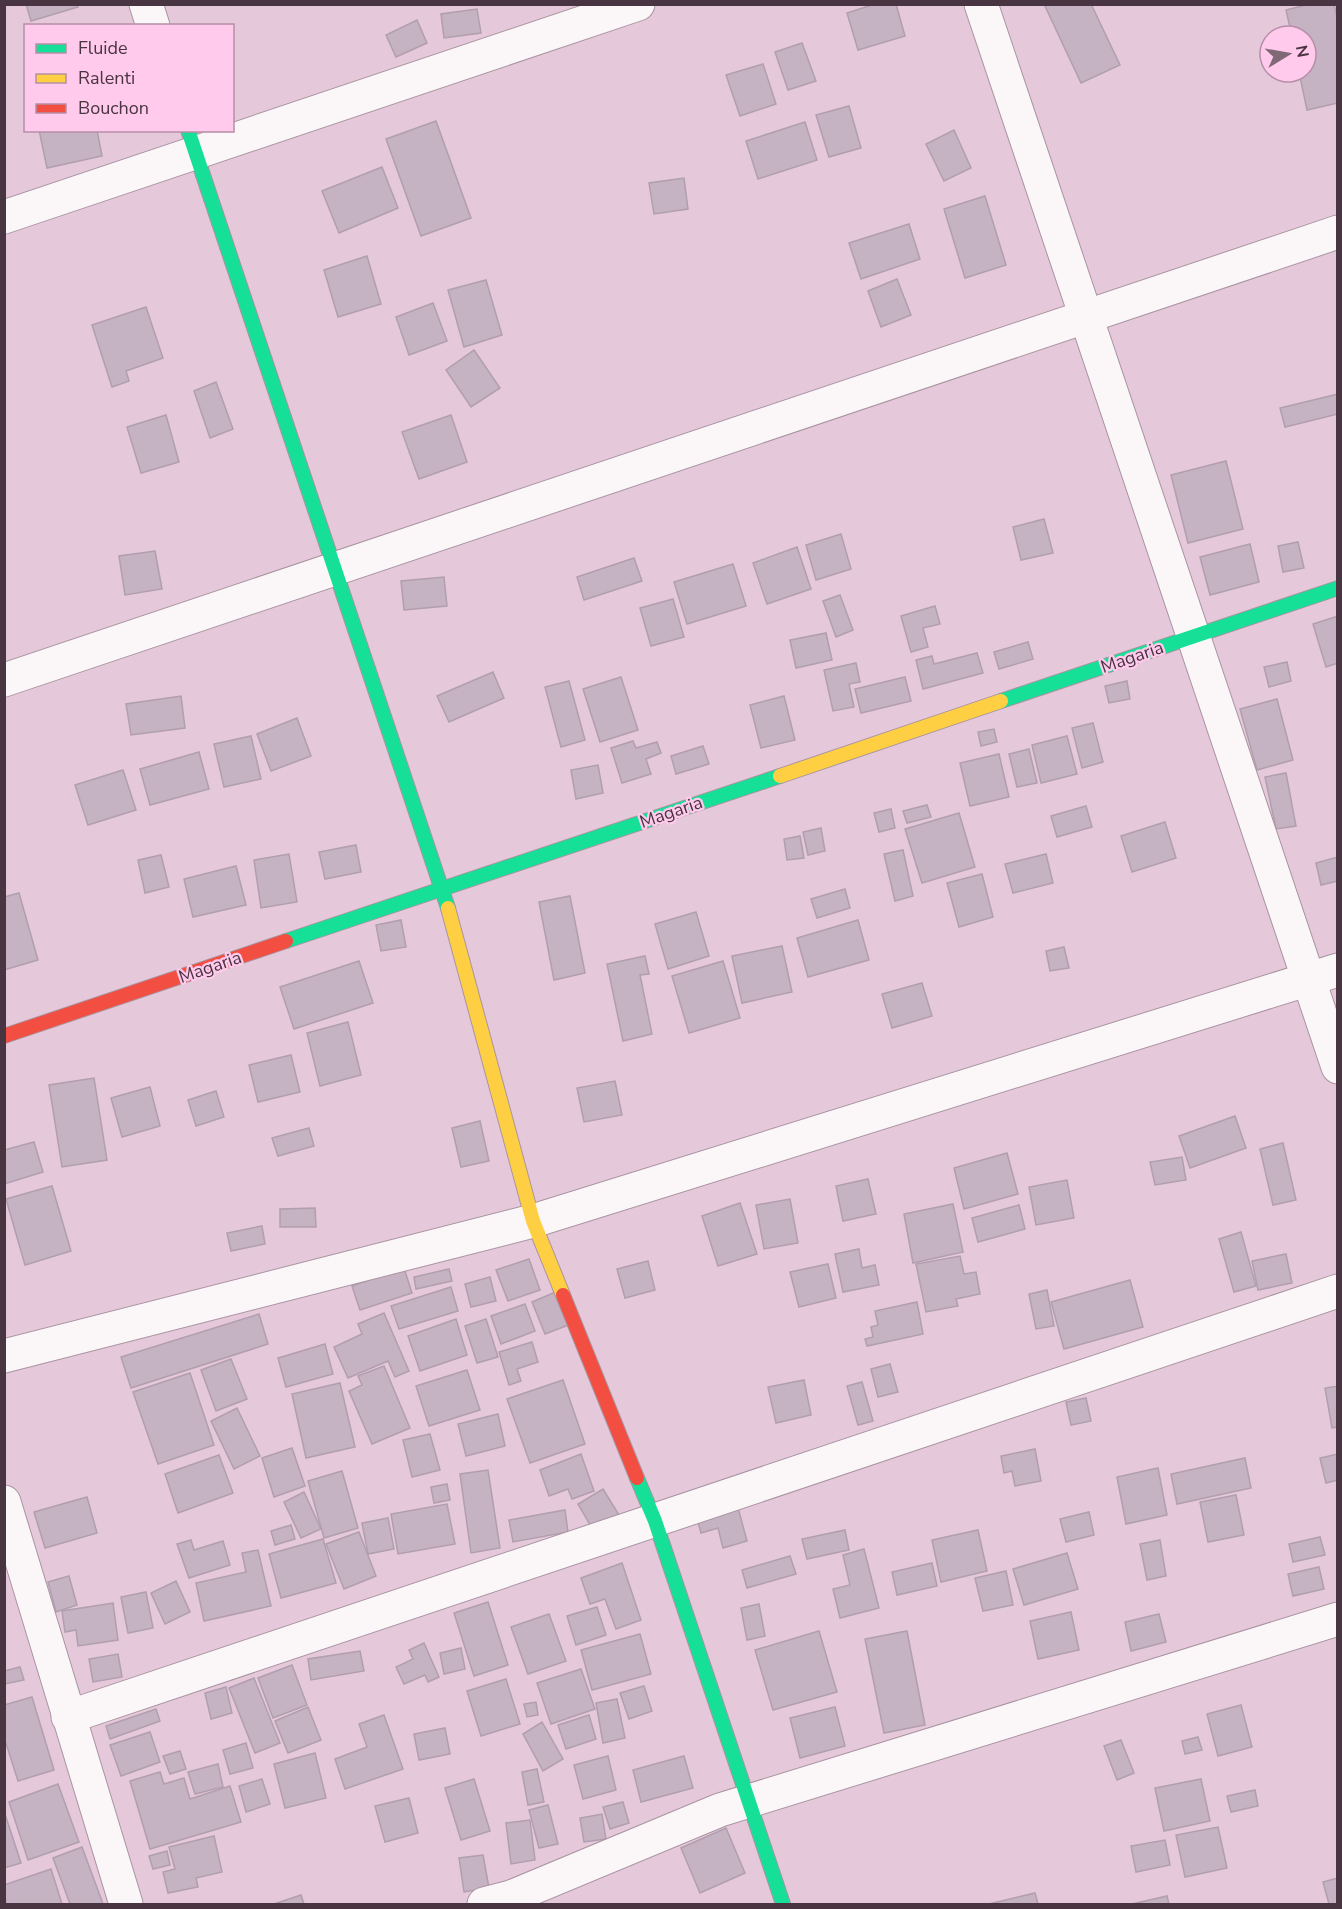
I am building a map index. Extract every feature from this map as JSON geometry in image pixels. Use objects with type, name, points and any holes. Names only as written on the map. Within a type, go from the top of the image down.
[{"type":"street","points":[[146,4],[152,24]]},
{"type":"street","points":[[234,129],[638,4]]},
{"type":"street","points":[[981,4],[1193,637],[1323,975],[1338,1067]]},
{"type":"street","points":[[4,217],[192,142],[224,132]]},
{"type":"street","points":[[192,142],[442,889],[533,1221],[655,1521],[783,1905]]},
{"type":"street","points":[[4,680],[1338,232]]},
{"type":"street","name":"Magaria","points":[[4,1036],[1338,588]]},
{"type":"street","points":[[4,1356],[533,1221],[1323,975]]},
{"type":"street","points":[[68,1717],[1338,1292]]},
{"type":"street","points":[[4,1502],[126,1905]]},
{"type":"street","points":[[484,1905],[511,1897],[720,1810],[1338,1619]]},
{"type":"building","points":[[26,4],[77,4],[78,7],[31,21]]},
{"type":"building","points":[[875,4],[896,4],[905,36],[858,50],[847,13]]},
{"type":"building","points":[[1044,4],[1091,4],[1120,65],[1081,83]]},
{"type":"building","points":[[1310,4],[1334,4],[1338,21],[1338,103],[1307,110],[1302,84],[1318,84],[1318,24],[1289,24],[1286,10]]},
{"type":"building","points":[[477,9],[481,33],[444,38],[441,14]]},
{"type":"building","points":[[417,20],[427,43],[396,57],[386,35]]},
{"type":"building","points":[[802,43],[816,81],[788,90],[775,52]]},
{"type":"building","points":[[763,64],[776,104],[740,116],[726,75]]},
{"type":"building","points":[[849,106],[861,148],[829,157],[816,115]]},
{"type":"building","points":[[436,121],[471,218],[421,236],[386,139]]},
{"type":"building","points":[[805,122],[817,160],[758,179],[746,141]]},
{"type":"building","points":[[954,130],[971,168],[944,181],[926,144]]},
{"type":"building","points":[[39,132],[97,132],[102,156],[47,168]]},
{"type":"building","points":[[382,167],[398,208],[339,233],[322,191]]},
{"type":"building","points":[[684,178],[688,209],[654,214],[649,183]]},
{"type":"building","points":[[985,196],[1006,265],[965,278],[944,209]]},
{"type":"building","points":[[909,224],[920,259],[861,279],[849,243]]},
{"type":"building","points":[[367,256],[381,304],[338,317],[324,270]]},
{"type":"building","points":[[897,279],[911,315],[881,327],[868,291]]},
{"type":"building","points":[[486,280],[502,335],[464,347],[448,290]]},
{"type":"building","points":[[433,303],[447,341],[409,355],[396,317]]},
{"type":"building","points":[[146,307],[163,358],[126,371],[129,381],[112,387],[92,325]]},
{"type":"building","points":[[474,350],[500,388],[471,407],[446,370]]},
{"type":"building","points":[[216,382],[233,429],[210,438],[194,391]]},
{"type":"building","points":[[1338,394],[1338,414],[1285,427],[1280,408]]},
{"type":"building","points":[[166,415],[179,462],[141,473],[127,427]]},
{"type":"building","points":[[451,415],[467,462],[419,479],[402,432]]},
{"type":"building","points":[[1226,461],[1243,529],[1188,543],[1171,475]]},
{"type":"building","points":[[1044,519],[1053,553],[1021,560],[1013,527]]},
{"type":"building","points":[[841,534],[851,569],[816,580],[806,545]]},
{"type":"building","points":[[1298,542],[1304,568],[1283,572],[1278,546]]},
{"type":"building","points":[[1250,544],[1259,582],[1210,595],[1200,557]]},
{"type":"building","points":[[797,547],[811,589],[767,604],[753,563]]},
{"type":"building","points":[[155,551],[162,589],[125,595],[119,556]]},
{"type":"building","points":[[634,558],[642,581],[584,600],[577,577]]},
{"type":"building","points":[[733,564],[746,606],[687,624],[674,582]]},
{"type":"building","points":[[444,577],[447,606],[404,610],[401,581]]},
{"type":"building","points":[[840,595],[853,630],[836,637],[823,601]]},
{"type":"building","points":[[673,599],[684,637],[651,646],[640,608]]},
{"type":"building","points":[[935,606],[940,624],[923,628],[928,647],[911,652],[901,616]]},
{"type":"building","points":[[1338,616],[1338,663],[1326,667],[1313,624]]},
{"type":"building","points":[[826,633],[832,660],[796,668],[790,640]]},
{"type":"building","points":[[1028,642],[1033,659],[999,669],[994,652]]},
{"type":"building","points":[[977,653],[983,673],[923,689],[916,660],[932,656],[934,664]]},
{"type":"building","points":[[1287,662],[1291,681],[1269,687],[1264,667]]},
{"type":"building","points":[[856,663],[860,682],[849,684],[854,707],[833,711],[824,670]]},
{"type":"building","points":[[493,672],[504,698],[449,722],[437,696]]},
{"type":"building","points":[[621,677],[638,730],[600,742],[583,689]]},
{"type":"building","points":[[905,677],[911,701],[861,713],[855,689]]},
{"type":"building","points":[[569,681],[585,740],[561,747],[545,687]]},
{"type":"building","points":[[1127,681],[1130,699],[1109,703],[1105,686]]},
{"type":"building","points":[[181,696],[185,728],[131,735],[126,704]]},
{"type":"building","points":[[784,696],[795,740],[761,748],[750,705]]},
{"type":"building","points":[[1277,699],[1293,760],[1257,770],[1240,709]]},
{"type":"building","points":[[297,718],[311,756],[271,771],[257,734]]},
{"type":"building","points":[[1093,723],[1103,762],[1082,768],[1072,728]]},
{"type":"building","points":[[994,729],[997,742],[981,746],[978,732]]},
{"type":"building","points":[[251,736],[261,779],[224,787],[214,744]]},
{"type":"building","points":[[1067,736],[1077,774],[1041,783],[1032,745]]},
{"type":"building","points":[[633,741],[636,748],[657,742],[661,753],[646,759],[651,774],[622,783],[611,748]]},
{"type":"building","points":[[703,746],[709,764],[676,774],[671,756]]},
{"type":"building","points":[[1029,749],[1037,783],[1017,787],[1009,754]]},
{"type":"building","points":[[199,752],[209,789],[150,805],[140,769]]},
{"type":"building","points":[[999,754],[1009,797],[970,806],[960,763]]},
{"type":"building","points":[[598,765],[603,793],[576,799],[571,770]]},
{"type":"building","points":[[123,770],[136,810],[88,825],[75,785]]},
{"type":"building","points":[[1286,773],[1296,826],[1276,829],[1265,777]]},
{"type":"building","points":[[927,805],[931,817],[907,823],[903,811]]},
{"type":"building","points":[[1086,806],[1092,827],[1057,837],[1051,816]]},
{"type":"building","points":[[891,809],[895,828],[879,832],[874,813]]},
{"type":"building","points":[[959,813],[975,867],[922,883],[905,829]]},
{"type":"building","points":[[1165,822],[1176,858],[1132,872],[1121,836]]},
{"type":"building","points":[[821,828],[825,851],[808,855],[803,832]]},
{"type":"building","points":[[800,836],[804,858],[787,860],[784,839]]},
{"type":"building","points":[[356,845],[361,872],[325,879],[319,852]]},
{"type":"building","points":[[903,850],[913,896],[895,901],[884,854]]},
{"type":"building","points":[[289,854],[297,902],[261,908],[254,860]]},
{"type":"building","points":[[1046,854],[1053,883],[1013,893],[1005,864]]},
{"type":"building","points":[[161,855],[169,887],[145,893],[138,860]]},
{"type":"building","points":[[1338,857],[1338,881],[1321,885],[1316,863]]},
{"type":"building","points":[[236,866],[246,905],[193,917],[184,879]]},
{"type":"building","points":[[982,874],[993,917],[959,927],[947,883]]},
{"type":"building","points":[[845,889],[850,908],[817,918],[811,899]]},
{"type":"building","points":[[19,893],[38,960],[4,970],[4,897]]},
{"type":"building","points":[[570,896],[585,973],[554,980],[539,902]]},
{"type":"building","points":[[696,912],[709,956],[668,969],[655,924]]},
{"type":"building","points":[[401,920],[406,947],[381,951],[376,925]]},
{"type":"building","points":[[858,920],[869,960],[808,977],[797,938]]},
{"type":"building","points":[[782,946],[792,992],[742,1003],[732,956]]},
{"type":"building","points":[[1064,947],[1069,968],[1050,971],[1046,951]]},
{"type":"building","points":[[645,956],[649,974],[640,975],[652,1034],[623,1041],[607,964]]},
{"type":"building","points":[[359,961],[373,1003],[294,1029],[280,987]]},
{"type":"building","points":[[723,961],[740,1018],[689,1033],[672,976]]},
{"type":"building","points":[[922,983],[932,1016],[892,1028],[882,994]]},
{"type":"building","points":[[348,1022],[361,1075],[320,1086],[307,1033]]},
{"type":"building","points":[[291,1055],[300,1092],[258,1102],[249,1065]]},
{"type":"building","points":[[94,1078],[107,1160],[62,1167],[49,1085]]},
{"type":"building","points":[[615,1081],[622,1115],[584,1122],[577,1088]]},
{"type":"building","points":[[150,1087],[160,1126],[122,1137],[111,1098]]},
{"type":"building","points":[[216,1091],[224,1117],[196,1126],[188,1100]]},
{"type":"building","points":[[1235,1116],[1246,1148],[1190,1168],[1179,1136]]},
{"type":"building","points":[[480,1121],[489,1161],[461,1167],[452,1128]]},
{"type":"building","points":[[309,1128],[314,1146],[278,1156],[272,1138]]},
{"type":"building","points":[[34,1142],[43,1172],[4,1184],[4,1150]]},
{"type":"building","points":[[1283,1143],[1296,1200],[1273,1205],[1260,1149]]},
{"type":"building","points":[[1007,1153],[1018,1194],[964,1209],[954,1168]]},
{"type":"building","points":[[1182,1157],[1186,1180],[1155,1185],[1150,1162]]},
{"type":"building","points":[[868,1179],[876,1214],[843,1221],[836,1186]]},
{"type":"building","points":[[1067,1180],[1074,1218],[1036,1225],[1029,1187]]},
{"type":"building","points":[[52,1186],[71,1251],[25,1265],[6,1199]]},
{"type":"building","points":[[790,1199],[798,1243],[764,1249],[756,1205]]},
{"type":"building","points":[[740,1203],[757,1254],[718,1266],[702,1216]]},
{"type":"building","points":[[953,1204],[963,1252],[913,1263],[904,1214]]},
{"type":"building","points":[[1019,1205],[1025,1229],[978,1242],[972,1218]]},
{"type":"building","points":[[315,1208],[316,1227],[280,1227],[280,1209]]},
{"type":"building","points":[[262,1226],[265,1244],[231,1251],[227,1233]]},
{"type":"building","points":[[1241,1232],[1256,1286],[1234,1292],[1219,1239]]},
{"type":"building","points":[[859,1249],[862,1268],[875,1265],[879,1285],[843,1292],[835,1254]]},
{"type":"building","points":[[1286,1254],[1292,1283],[1258,1290],[1252,1261]]},
{"type":"building","points":[[960,1256],[964,1274],[976,1272],[980,1294],[956,1299],[958,1306],[926,1312],[916,1264]]},
{"type":"building","points":[[529,1259],[540,1290],[508,1301],[496,1270]]},
{"type":"building","points":[[648,1261],[655,1290],[625,1298],[617,1269]]},
{"type":"building","points":[[828,1264],[836,1298],[799,1307],[790,1272]]},
{"type":"building","points":[[404,1268],[412,1293],[360,1310],[352,1286]]},
{"type":"building","points":[[449,1269],[452,1281],[416,1289],[414,1277]]},
{"type":"building","points":[[490,1277],[496,1301],[471,1307],[465,1284]]},
{"type":"building","points":[[1130,1280],[1143,1327],[1064,1349],[1051,1302]]},
{"type":"building","points":[[451,1287],[458,1311],[399,1329],[391,1306]]},
{"type":"building","points":[[1047,1290],[1054,1326],[1036,1329],[1029,1294]]},
{"type":"building","points":[[558,1291],[571,1324],[545,1334],[532,1302]]},
{"type":"building","points":[[917,1302],[923,1334],[867,1346],[865,1339],[873,1337],[871,1327],[878,1325],[875,1311]]},
{"type":"building","points":[[525,1304],[535,1331],[501,1344],[491,1316]]},
{"type":"building","points":[[384,1313],[409,1371],[395,1377],[388,1361],[348,1378],[334,1347],[362,1334],[358,1324]]},
{"type":"building","points":[[259,1314],[268,1344],[131,1388],[121,1357]]},
{"type":"building","points":[[456,1319],[467,1355],[420,1371],[408,1336]]},
{"type":"building","points":[[486,1319],[498,1357],[477,1363],[465,1326]]},
{"type":"building","points":[[532,1342],[538,1362],[517,1369],[521,1381],[509,1385],[499,1352]]},
{"type":"building","points":[[325,1344],[333,1374],[286,1387],[278,1358]]},
{"type":"building","points":[[231,1359],[247,1399],[216,1411],[201,1370]]},
{"type":"building","points":[[890,1364],[898,1392],[878,1397],[871,1369]]},
{"type":"building","points":[[384,1366],[410,1428],[372,1444],[349,1391],[362,1385],[358,1376]]},
{"type":"building","points":[[467,1370],[480,1410],[429,1426],[416,1386]]},
{"type":"building","points":[[190,1373],[214,1445],[158,1464],[133,1392]]},
{"type":"building","points":[[563,1380],[585,1444],[530,1463],[507,1399]]},
{"type":"building","points":[[804,1380],[811,1415],[776,1423],[768,1387]]},
{"type":"building","points":[[862,1382],[873,1421],[858,1425],[847,1386]]},
{"type":"building","points":[[340,1383],[355,1447],[306,1458],[292,1394]]},
{"type":"building","points":[[1338,1386],[1338,1427],[1332,1428],[1325,1388]]},
{"type":"building","points":[[1086,1398],[1091,1421],[1071,1425],[1066,1402]]},
{"type":"building","points":[[237,1408],[260,1456],[234,1469],[211,1421]]},
{"type":"building","points":[[498,1414],[505,1446],[466,1456],[458,1424]]},
{"type":"building","points":[[430,1434],[440,1470],[412,1477],[403,1440]]},
{"type":"building","points":[[292,1448],[305,1486],[274,1497],[262,1458]]},
{"type":"building","points":[[1035,1449],[1041,1481],[1015,1486],[1012,1471],[1004,1473],[1001,1456]]},
{"type":"building","points":[[581,1454],[594,1491],[572,1499],[568,1489],[549,1496],[540,1470]]},
{"type":"building","points":[[1338,1454],[1338,1480],[1326,1483],[1320,1458]]},
{"type":"building","points":[[219,1455],[233,1493],[178,1513],[165,1474]]},
{"type":"building","points":[[1245,1458],[1251,1488],[1177,1504],[1171,1474]]},
{"type":"building","points":[[1158,1468],[1167,1515],[1126,1524],[1117,1477]]},
{"type":"building","points":[[488,1470],[500,1548],[471,1553],[460,1474]]},
{"type":"building","points":[[342,1471],[358,1528],[324,1538],[308,1481]]},
{"type":"building","points":[[447,1484],[450,1500],[434,1503],[431,1487]]},
{"type":"building","points":[[603,1489],[619,1515],[593,1530],[578,1504]]},
{"type":"building","points":[[304,1492],[321,1529],[301,1538],[284,1502]]},
{"type":"building","points":[[1236,1495],[1244,1535],[1208,1542],[1200,1502]]},
{"type":"building","points":[[87,1497],[97,1533],[45,1548],[34,1512]]},
{"type":"building","points":[[447,1504],[455,1544],[398,1554],[391,1514]]},
{"type":"building","points":[[737,1504],[747,1541],[723,1548],[718,1528],[701,1533],[696,1515]]},
{"type":"building","points":[[565,1510],[568,1532],[513,1542],[509,1520]]},
{"type":"building","points":[[1089,1512],[1094,1535],[1066,1542],[1060,1519]]},
{"type":"building","points":[[388,1518],[394,1549],[368,1554],[362,1523]]},
{"type":"building","points":[[291,1525],[295,1539],[275,1545],[271,1531]]},
{"type":"building","points":[[845,1530],[849,1550],[807,1559],[802,1539]]},
{"type":"building","points":[[978,1530],[987,1571],[941,1582],[932,1540]]},
{"type":"building","points":[[359,1532],[376,1576],[344,1589],[326,1544]]},
{"type":"building","points":[[1320,1537],[1325,1555],[1293,1562],[1289,1544]]},
{"type":"building","points":[[323,1539],[336,1583],[281,1598],[269,1554]]},
{"type":"building","points":[[191,1540],[194,1550],[223,1541],[230,1565],[189,1578],[177,1544]]},
{"type":"building","points":[[1160,1540],[1166,1576],[1147,1580],[1140,1544]]},
{"type":"building","points":[[864,1549],[879,1608],[840,1618],[833,1589],[850,1585],[843,1555]]},
{"type":"building","points":[[258,1550],[271,1606],[204,1621],[196,1583],[246,1572],[242,1553]]},
{"type":"building","points":[[1067,1553],[1078,1589],[1024,1605],[1013,1569]]},
{"type":"building","points":[[790,1556],[796,1574],[747,1588],[742,1570]]},
{"type":"building","points":[[622,1563],[641,1620],[616,1629],[605,1599],[590,1604],[581,1578]]},
{"type":"building","points":[[932,1563],[937,1586],[897,1595],[892,1572]]},
{"type":"building","points":[[1319,1567],[1324,1589],[1293,1596],[1288,1574]]},
{"type":"building","points":[[1006,1571],[1013,1605],[983,1611],[975,1578]]},
{"type":"building","points":[[69,1576],[77,1605],[56,1612],[48,1582]]},
{"type":"building","points":[[176,1581],[190,1612],[165,1624],[151,1593]]},
{"type":"building","points":[[146,1592],[153,1628],[128,1633],[121,1597]]},
{"type":"building","points":[[488,1602],[508,1665],[474,1676],[454,1613]]},
{"type":"building","points":[[113,1603],[118,1640],[78,1646],[76,1630],[65,1632],[62,1611]]},
{"type":"building","points":[[759,1604],[765,1636],[747,1640],[741,1608]]},
{"type":"building","points":[[597,1607],[606,1635],[576,1645],[567,1616]]},
{"type":"building","points":[[1071,1612],[1079,1650],[1038,1659],[1030,1621]]},
{"type":"building","points":[[549,1614],[566,1661],[528,1674],[511,1627]]},
{"type":"building","points":[[1159,1614],[1166,1642],[1131,1651],[1125,1622]]},
{"type":"building","points":[[819,1631],[837,1692],[773,1710],[755,1650]]},
{"type":"building","points":[[907,1631],[925,1725],[884,1733],[865,1639]]},
{"type":"building","points":[[640,1634],[651,1674],[592,1690],[581,1650]]},
{"type":"building","points":[[424,1643],[439,1677],[428,1682],[425,1675],[404,1684],[396,1667],[413,1659],[409,1650]]},
{"type":"building","points":[[461,1648],[465,1669],[444,1674],[440,1653]]},
{"type":"building","points":[[360,1651],[364,1671],[311,1680],[308,1659]]},
{"type":"building","points":[[118,1654],[122,1677],[93,1682],[89,1659]]},
{"type":"building","points":[[292,1665],[307,1705],[273,1718],[258,1678]]},
{"type":"building","points":[[20,1667],[24,1680],[4,1684],[4,1671]]},
{"type":"building","points":[[581,1669],[595,1709],[551,1724],[537,1683]]},
{"type":"building","points":[[254,1678],[280,1743],[255,1753],[229,1688]]},
{"type":"building","points":[[506,1679],[520,1724],[481,1736],[467,1691]]},
{"type":"building","points":[[644,1686],[652,1711],[629,1719],[620,1693]]},
{"type":"building","points":[[226,1687],[232,1713],[211,1719],[205,1693]]},
{"type":"building","points":[[32,1697],[54,1770],[18,1781],[4,1737],[4,1705]]},
{"type":"building","points":[[617,1699],[625,1738],[603,1743],[596,1703]]},
{"type":"building","points":[[536,1702],[538,1715],[527,1717],[524,1704]]},
{"type":"building","points":[[1241,1705],[1252,1747],[1218,1756],[1207,1714]]},
{"type":"building","points":[[308,1707],[321,1740],[288,1753],[275,1721]]},
{"type":"building","points":[[835,1707],[845,1746],[800,1758],[790,1718]]},
{"type":"building","points":[[156,1709],[160,1721],[110,1739],[106,1726]]},
{"type":"building","points":[[384,1715],[403,1769],[345,1789],[335,1759],[367,1747],[359,1724]]},
{"type":"building","points":[[589,1715],[596,1739],[566,1749],[558,1725]]},
{"type":"building","points":[[542,1722],[563,1759],[543,1771],[523,1734]]},
{"type":"building","points":[[445,1728],[450,1754],[419,1760],[414,1734]]},
{"type":"building","points":[[150,1732],[160,1762],[121,1776],[110,1745]]},
{"type":"building","points":[[1198,1737],[1202,1750],[1185,1754],[1182,1741]]},
{"type":"building","points":[[1121,1740],[1134,1773],[1117,1780],[1104,1746]]},
{"type":"building","points":[[246,1743],[253,1768],[230,1774],[223,1750]]},
{"type":"building","points":[[180,1751],[186,1769],[170,1774],[163,1756]]},
{"type":"building","points":[[315,1753],[326,1798],[285,1808],[274,1764]]},
{"type":"building","points":[[608,1756],[616,1790],[583,1799],[574,1765]]},
{"type":"building","points":[[684,1756],[693,1788],[641,1802],[633,1770]]},
{"type":"building","points":[[218,1764],[223,1787],[195,1794],[188,1772]]},
{"type":"building","points":[[537,1769],[544,1802],[528,1805],[522,1772]]},
{"type":"building","points":[[160,1772],[164,1784],[184,1778],[190,1799],[230,1786],[241,1822],[150,1849],[130,1781]]},
{"type":"building","points":[[262,1779],[270,1804],[246,1812],[239,1786]]},
{"type":"building","points":[[474,1779],[490,1831],[461,1840],[445,1788]]},
{"type":"building","points":[[1201,1779],[1210,1821],[1164,1831],[1155,1788]]},
{"type":"building","points":[[58,1784],[79,1842],[28,1860],[9,1802]]},
{"type":"building","points":[[1255,1790],[1258,1806],[1231,1812],[1227,1796]]},
{"type":"building","points":[[409,1798],[418,1833],[385,1842],[375,1806]]},
{"type":"building","points":[[623,1802],[629,1823],[610,1829],[603,1807]]},
{"type":"building","points":[[548,1805],[558,1844],[539,1848],[529,1810]]},
{"type":"building","points":[[4,1811],[21,1863],[4,1868]]},
{"type":"building","points":[[602,1814],[606,1839],[584,1842],[580,1818]]},
{"type":"building","points":[[530,1820],[535,1860],[511,1864],[506,1823]]},
{"type":"building","points":[[1218,1827],[1227,1868],[1185,1877],[1176,1835]]},
{"type":"building","points":[[726,1828],[745,1873],[700,1893],[681,1848]]},
{"type":"building","points":[[214,1836],[222,1872],[196,1878],[198,1887],[168,1893],[163,1872],[175,1869],[169,1847]]},
{"type":"building","points":[[1165,1840],[1170,1865],[1136,1872],[1131,1846]]},
{"type":"building","points":[[82,1847],[103,1904],[70,1904],[53,1858]]},
{"type":"building","points":[[167,1851],[170,1865],[153,1869],[149,1856]]},
{"type":"building","points":[[483,1855],[489,1888],[464,1892],[459,1858]]},
{"type":"building","points":[[51,1869],[62,1904],[6,1904],[4,1885]]},
{"type":"building","points":[[1338,1878],[1338,1904],[1329,1904],[1323,1882]]},
{"type":"building","points":[[1035,1893],[1038,1904],[989,1904]]},
{"type":"building","points":[[301,1895],[304,1904],[274,1904]]},
{"type":"building","points":[[1167,1896],[1169,1904],[1132,1904]]},
{"type":"traffic: fast","points":[[189,132],[448,908]]},
{"type":"traffic: fast","points":[[1001,701],[1338,588]]},
{"type":"traffic: fast","points":[[286,941],[780,776]]},
{"type":"traffic: fast","points":[[637,1478],[655,1521],[783,1904]]},
{"type":"traffic: slow","points":[[780,776],[1001,701]]},
{"type":"traffic: slow","points":[[448,908],[533,1221],[563,1295]]},
{"type":"traffic: jam","points":[[4,1036],[286,941]]},
{"type":"traffic: jam","points":[[563,1295],[637,1478]]}]
